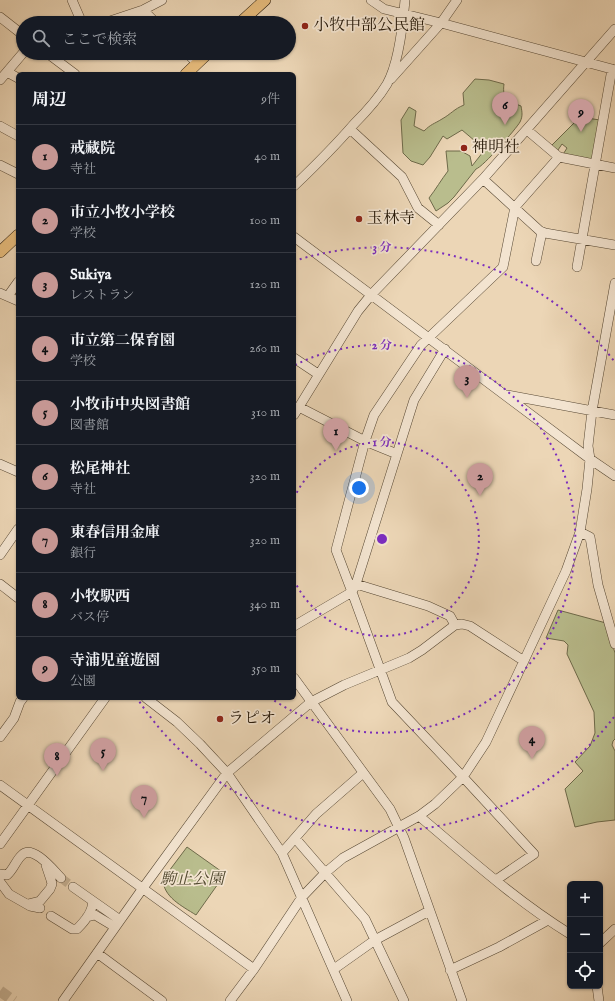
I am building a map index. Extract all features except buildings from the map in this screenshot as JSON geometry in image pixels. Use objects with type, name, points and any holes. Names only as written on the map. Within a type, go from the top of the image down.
[{"type":"main road","points":[[248,16],[265,0]]},
{"type":"main road","points":[[188,72],[201,60]]},
{"type":"main road","points":[[0,252],[16,237]]},
{"type":"street","points":[[72,0],[79,16]]},
{"type":"street","points":[[125,16],[143,10],[162,0]]},
{"type":"street","points":[[371,0],[384,9],[614,69],[577,267]]},
{"type":"street","points":[[387,83],[397,58],[405,0]]},
{"type":"street","points":[[296,184],[328,154],[369,109],[387,83],[442,23],[457,0]]},
{"type":"street","points":[[143,10],[149,16]]},
{"type":"street","points":[[0,17],[16,30]]},
{"type":"street","points":[[397,454],[296,411],[358,311],[371,295],[483,179],[615,29]]},
{"type":"street","points":[[0,80],[17,60]]},
{"type":"street","points":[[56,60],[72,72]]},
{"type":"street","points":[[195,60],[198,63]]},
{"type":"street","points":[[7,72],[16,77]]},
{"type":"street","points":[[0,126],[16,135]]},
{"type":"street","points":[[350,129],[402,177],[418,208],[439,225]]},
{"type":"street","points":[[527,130],[559,157],[615,168]]},
{"type":"street","points":[[496,880],[534,854],[464,776],[392,702],[354,588],[336,550],[365,441],[374,415],[421,345],[503,267],[515,207],[559,157]]},
{"type":"street","points":[[0,165],[16,173]]},
{"type":"street","points":[[483,179],[542,232],[615,245]]},
{"type":"street","points":[[536,261],[542,232]]},
{"type":"street","points":[[296,239],[590,459],[615,476]]},
{"type":"street","points":[[230,1001],[254,969],[302,897],[324,873],[343,858],[419,816],[435,804],[464,776],[486,742],[566,571],[580,532],[590,459],[588,446],[592,411],[615,283]]},
{"type":"street","points":[[16,284],[4,294],[16,300]]},
{"type":"street","points":[[296,625],[354,588],[414,400],[445,349]]},
{"type":"street","points":[[296,359],[318,374]]},
{"type":"street","points":[[506,395],[615,415]]},
{"type":"street","points":[[0,464],[16,471]]},
{"type":"street","points":[[0,555],[16,532]]},
{"type":"street","points":[[580,532],[590,536],[598,585],[615,644]]},
{"type":"street","points":[[0,584],[16,596]]},
{"type":"street","points":[[354,588],[428,606],[450,616],[455,625]]},
{"type":"street","points":[[66,1000],[143,888],[228,773],[311,702],[380,669],[409,658],[455,625],[462,624],[470,626],[524,661]]},
{"type":"street","points":[[296,681],[390,809],[399,826],[462,1001]]},
{"type":"street","points":[[1,735],[14,718],[22,700]]},
{"type":"street","points":[[0,844],[104,700]]},
{"type":"street","points":[[149,700],[177,722],[228,773],[282,852],[347,1001]]},
{"type":"street","points":[[282,852],[316,814],[363,773]]},
{"type":"street","points":[[0,785],[254,969]]},
{"type":"street","points":[[419,816],[511,894],[567,932]]},
{"type":"street","points":[[295,838],[365,919],[404,1001]]},
{"type":"street","points":[[0,874],[7,875],[22,854],[27,852],[35,854],[45,861],[61,878]]},
{"type":"street","points":[[28,904],[40,901],[50,889],[52,884],[45,861]]},
{"type":"street","points":[[0,882],[9,894],[28,904],[40,908]]},
{"type":"street","points":[[73,887],[92,901],[118,924]]},
{"type":"street","points":[[52,916],[72,929],[77,929],[87,917],[92,901]]},
{"type":"street","points":[[334,969],[375,940],[429,911]]},
{"type":"street","points":[[87,917],[95,915],[118,924]]},
{"type":"street","points":[[450,970],[499,947],[548,920]]},
{"type":"street","points":[[603,940],[615,928]]},
{"type":"street","points":[[97,953],[162,1001]]},
{"type":"street","points":[[598,989],[599,1001]]},
{"type":"green space","points":[[475,79],[489,80],[504,84],[505,97],[509,101],[521,106],[522,118],[492,155],[476,169],[454,197],[436,211],[429,198],[448,171],[446,151],[461,151],[470,156],[472,166],[483,152],[483,145],[475,141],[462,130],[447,139],[443,136],[430,157],[423,165],[411,161],[403,153],[401,120],[409,107],[416,111],[414,126],[424,131],[431,125],[464,105],[463,93]]},
{"type":"green space","points":[[580,117],[600,120],[593,159],[562,156],[567,148],[562,144],[556,153],[550,147]]},
{"type":"green space","points":[[558,610],[606,623],[615,653],[615,739],[612,745],[615,751],[615,820],[575,827],[565,789],[583,771],[575,762],[590,746],[595,733],[594,712],[567,654],[568,645],[564,641],[546,638]]},
{"type":"green space","name":"駒止公園","points":[[187,847],[225,874],[196,915],[170,896],[166,891],[163,879]]},
{"type":"tunnel","points":[[61,878],[73,887]]},
{"type":"tunnel","points":[[0,991],[14,1001]]},
{"type":"place","name":"小牧中部公民館","points":[[305,26]]},
{"type":"place","name":"松尾神社","points":[[505,125]]},
{"type":"place","name":"寺浦児童遊園","points":[[581,132]]},
{"type":"place","name":"神明社","points":[[464,148]]},
{"type":"place","name":"玉林寺","points":[[359,219]]},
{"type":"place","name":"Sukiya","points":[[467,398]]},
{"type":"place","name":"戒藏院","points":[[336,451]]},
{"type":"place","name":"市立小牧小学校","points":[[480,496]]},
{"type":"place","name":"ラピオ","points":[[220,719]]},
{"type":"place","name":"市立第二保育園","points":[[532,759]]},
{"type":"place","name":"小牧市中央図書館","points":[[103,771]]},
{"type":"place","name":"小牧駅西","points":[[57,776]]},
{"type":"place","name":"東春信用金庫","points":[[144,818]]}]
